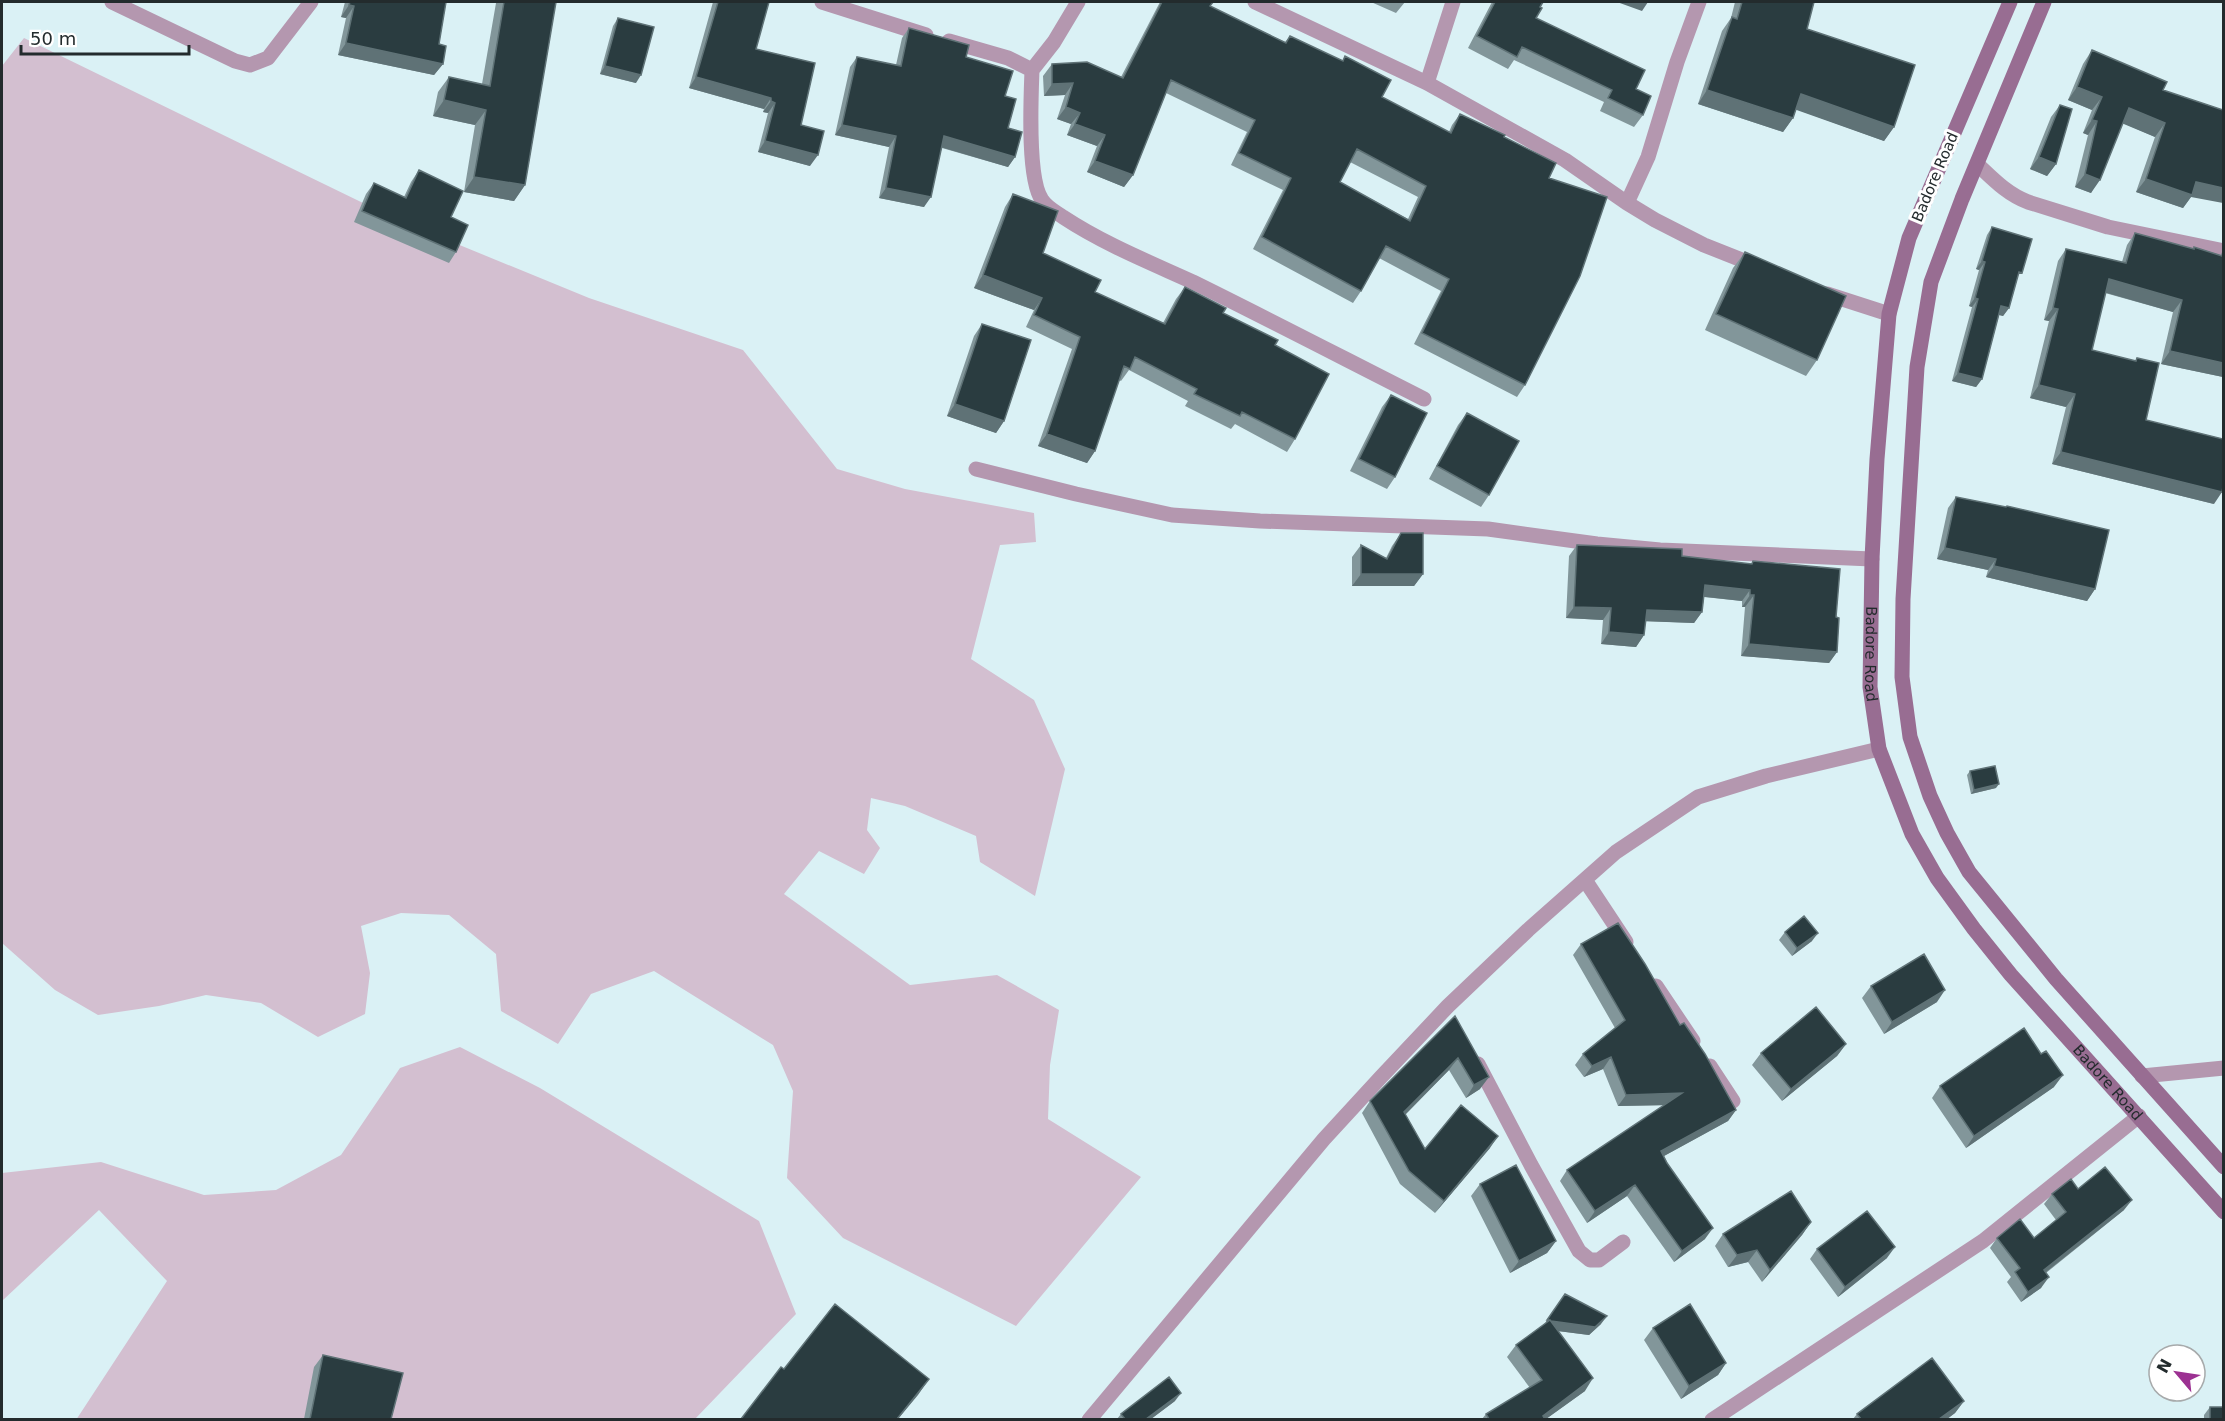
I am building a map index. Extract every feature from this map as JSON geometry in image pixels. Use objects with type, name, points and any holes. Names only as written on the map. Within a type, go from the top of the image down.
[{"type":"main road","name":"Badore Road","points":[[2010,2],[1909,238],[1890,314],[1877,459],[1872,559],[1870,687],[1879,749],[1908,823],[1937,878],[1974,929],[2004,966],[2223,1212]]},
{"type":"main road","name":"Badore Road","points":[[2044,2],[1931,282],[1917,367],[1902,631],[1902,677],[1910,737],[1930,796],[1969,872],[2056,979],[2223,1167]]},
{"type":"street","points":[[112,2],[234,61],[250,65],[268,58],[311,2]]},
{"type":"street","points":[[822,2],[1008,58],[1032,70]]},
{"type":"street","points":[[1078,2],[1068,21],[1032,70],[1030,132],[1035,180],[1041,200],[1080,228],[1114,246],[1194,283],[1424,399]]},
{"type":"street","points":[[1254,2],[1427,83],[1565,160],[1627,203],[1704,245],[1766,270]]},
{"type":"street","points":[[1427,83],[1454,2]]},
{"type":"street","points":[[1627,203],[1648,157],[1677,62],[1699,2]]},
{"type":"street","points":[[1977,164],[2004,189],[2028,202],[2108,226],[2223,251]]},
{"type":"street","points":[[1808,287],[1890,314]]},
{"type":"street","points":[[976,469],[1098,500],[1172,514],[1260,521],[1488,529],[1660,550],[1872,559]]},
{"type":"street","points":[[1089,1419],[1324,1139],[1451,1012],[1528,930],[1616,852],[1698,797],[1766,776],[1879,749]]},
{"type":"street","points":[[1585,880],[1636,957]]},
{"type":"street","points":[[1649,976],[1733,1101]]},
{"type":"street","points":[[1470,1049],[1531,1165],[1580,1251],[1590,1260],[1599,1260],[1623,1242]]},
{"type":"street","points":[[2142,1076],[2223,1068]]},
{"type":"street","points":[[1712,1419],[1983,1240],[2139,1116]]},
{"type":"shaded area","points":[[24,38],[396,219],[589,298],[743,350],[837,469],[905,489],[1034,513],[1036,542],[1000,545],[971,659],[1034,700],[1065,769],[1035,896],[980,862],[976,836],[905,806],[871,798],[867,830],[880,848],[864,874],[819,851],[784,894],[910,985],[997,975],[1059,1010],[1050,1065],[1048,1119],[1141,1177],[1016,1326],[843,1238],[787,1178],[793,1091],[773,1045],[654,971],[591,994],[558,1044],[501,1011],[496,954],[449,915],[401,913],[361,926],[370,973],[365,1014],[318,1037],[261,1003],[206,995],[159,1006],[98,1015],[55,990],[2,943],[2,66]]},
{"type":"shaded area","points":[[460,1047],[540,1088],[759,1221],[796,1314],[695,1419],[76,1420],[167,1281],[99,1210],[2,1301],[2,1173],[101,1162],[204,1195],[276,1190],[341,1155],[400,1068]]},
{"type":"building","points":[[350,2],[446,2],[439,44],[446,46],[443,64],[346,43],[354,6],[349,5]]},
{"type":"building","points":[[504,2],[556,2],[525,185],[474,177],[486,110],[444,100],[449,77],[490,86]]},
{"type":"building","points":[[718,2],[769,2],[756,49],[815,63],[801,125],[824,131],[818,155],[765,141],[775,103],[771,101],[771,98],[696,77]]},
{"type":"building","points":[[1162,2],[1213,2],[1210,6],[1286,43],[1290,36],[1343,61],[1345,56],[1391,80],[1382,97],[1451,133],[1460,114],[1556,163],[1549,178],[1607,197],[1580,276],[1525,385],[1422,333],[1449,279],[1386,246],[1361,291],[1262,237],[1291,178],[1239,153],[1255,120],[1171,80],[1133,175],[1095,161],[1105,135],[1075,124],[1080,113],[1066,107],[1073,83],[1052,84],[1052,64],[1087,62],[1123,78]],"holes":[[[1357,149],[1426,186],[1410,221],[1340,182]]]},
{"type":"building","points":[[1495,2],[1543,2],[1536,18],[1645,70],[1636,89],[1651,96],[1643,115],[1608,98],[1612,90],[1522,47],[1517,57],[1477,36]]},
{"type":"building","points":[[1742,2],[1814,2],[1807,29],[1915,65],[1894,127],[1801,94],[1793,118],[1707,90],[1732,17],[1737,19]]},
{"type":"building","points":[[618,18],[654,27],[641,75],[605,66]]},
{"type":"building","points":[[909,28],[969,45],[966,57],[1013,71],[1005,96],[1016,99],[1008,128],[1022,132],[1015,157],[944,136],[931,197],[886,188],[896,136],[842,125],[857,57],[901,66]]},
{"type":"building","points":[[2092,50],[2167,82],[2163,90],[2223,110],[2223,188],[2196,182],[2192,195],[2146,179],[2165,123],[2129,108],[2100,180],[2085,174],[2097,121],[2092,120],[2102,97],[2077,87]]},
{"type":"building","points":[[2060,105],[2072,109],[2056,164],[2039,157]]},
{"type":"building","points":[[419,170],[463,191],[451,217],[468,225],[456,252],[362,211],[374,183],[406,198]]},
{"type":"building","points":[[1013,194],[1058,211],[1043,253],[1101,280],[1095,292],[1165,324],[1185,287],[1226,308],[1223,313],[1278,340],[1275,345],[1329,374],[1295,439],[1242,412],[1240,416],[1194,394],[1197,389],[1135,357],[1130,369],[1124,366],[1095,451],[1047,434],[1080,337],[1034,315],[1042,298],[983,275]]},
{"type":"building","points":[[1992,227],[2032,239],[2022,273],[2019,272],[2009,308],[2001,306],[1982,379],[1958,373],[1978,299],[1975,298],[1985,262],[1982,261]]},
{"type":"building","points":[[2135,233],[2222,256],[2223,251],[2223,363],[2170,351],[2182,300],[2109,279],[2092,350],[2136,361],[2137,358],[2159,363],[2146,420],[2223,439],[2222,492],[2061,452],[2075,394],[2039,385],[2058,309],[2053,308],[2066,249],[2126,263]]},
{"type":"building","points":[[1745,252],[1846,296],[1817,360],[1716,314]]},
{"type":"building","points":[[982,324],[1031,340],[1004,421],[955,404]]},
{"type":"building","points":[[1391,395],[1427,413],[1395,477],[1359,459]]},
{"type":"building","points":[[1467,413],[1519,441],[1489,495],[1437,466]]},
{"type":"building","points":[[1956,497],[2007,506],[2109,530],[2095,589],[1994,566],[1996,559],[1945,548]]},
{"type":"building","points":[[1401,533],[1423,533],[1423,574],[1361,574],[1361,545],[1387,559]]},
{"type":"building","points":[[1577,545],[1682,549],[1682,556],[1752,564],[1753,561],[1840,569],[1836,617],[1839,618],[1837,652],[1749,644],[1754,595],[1750,595],[1750,590],[1705,585],[1702,612],[1647,610],[1644,635],[1609,632],[1611,608],[1574,607]]},
{"type":"building","points":[[1995,766],[1999,784],[1974,790],[1970,771]]},
{"type":"building","points":[[1804,916],[1818,933],[1797,948],[1785,932]]},
{"type":"building","points":[[1618,923],[1680,1025],[1684,1023],[1705,1054],[1736,1110],[1661,1151],[1713,1228],[1682,1251],[1635,1185],[1595,1211],[1567,1170],[1682,1093],[1626,1095],[1611,1057],[1592,1066],[1583,1054],[1625,1020],[1581,944]]},
{"type":"building","points":[[1924,954],[1945,990],[1892,1022],[1871,986]]},
{"type":"building","points":[[1816,1007],[1846,1044],[1791,1089],[1761,1053]]},
{"type":"building","points":[[1455,1016],[1489,1077],[1474,1085],[1458,1058],[1404,1112],[1425,1149],[1461,1105],[1498,1136],[1444,1201],[1409,1171],[1370,1101]]},
{"type":"building","points":[[2024,1028],[2041,1054],[2046,1051],[2063,1075],[1974,1136],[1940,1086]]},
{"type":"building","points":[[1516,1165],[1556,1241],[1519,1261],[1480,1184]]},
{"type":"building","points":[[2105,1167],[2132,1200],[2044,1270],[2049,1277],[2028,1292],[2015,1272],[2020,1268],[1997,1238],[2020,1219],[2034,1238],[2066,1212],[2052,1194],[2071,1179],[2078,1189]]},
{"type":"building","points":[[1791,1191],[1811,1222],[1770,1270],[1757,1250],[1737,1255],[1723,1234]]},
{"type":"building","points":[[1867,1211],[1895,1247],[1845,1287],[1817,1249]]},
{"type":"building","points":[[1565,1294],[1607,1316],[1595,1327],[1547,1320]]},
{"type":"building","points":[[835,1304],[929,1379],[897,1419],[741,1419],[781,1367],[784,1369]]},
{"type":"building","points":[[1690,1304],[1726,1363],[1689,1386],[1653,1328]]},
{"type":"building","points":[[1550,1320],[1593,1378],[1543,1416],[1545,1419],[1489,1419],[1486,1414],[1542,1380],[1516,1345]]},
{"type":"building","points":[[323,1355],[403,1373],[391,1419],[310,1419]]},
{"type":"building","points":[[1932,1358],[1964,1401],[1939,1419],[1861,1419],[1857,1414]]},
{"type":"building","points":[[1169,1377],[1181,1393],[1146,1419],[1125,1419],[1121,1414]]},
{"type":"building","points":[[2210,1407],[2223,1407],[2223,1419],[2210,1419]]}]
